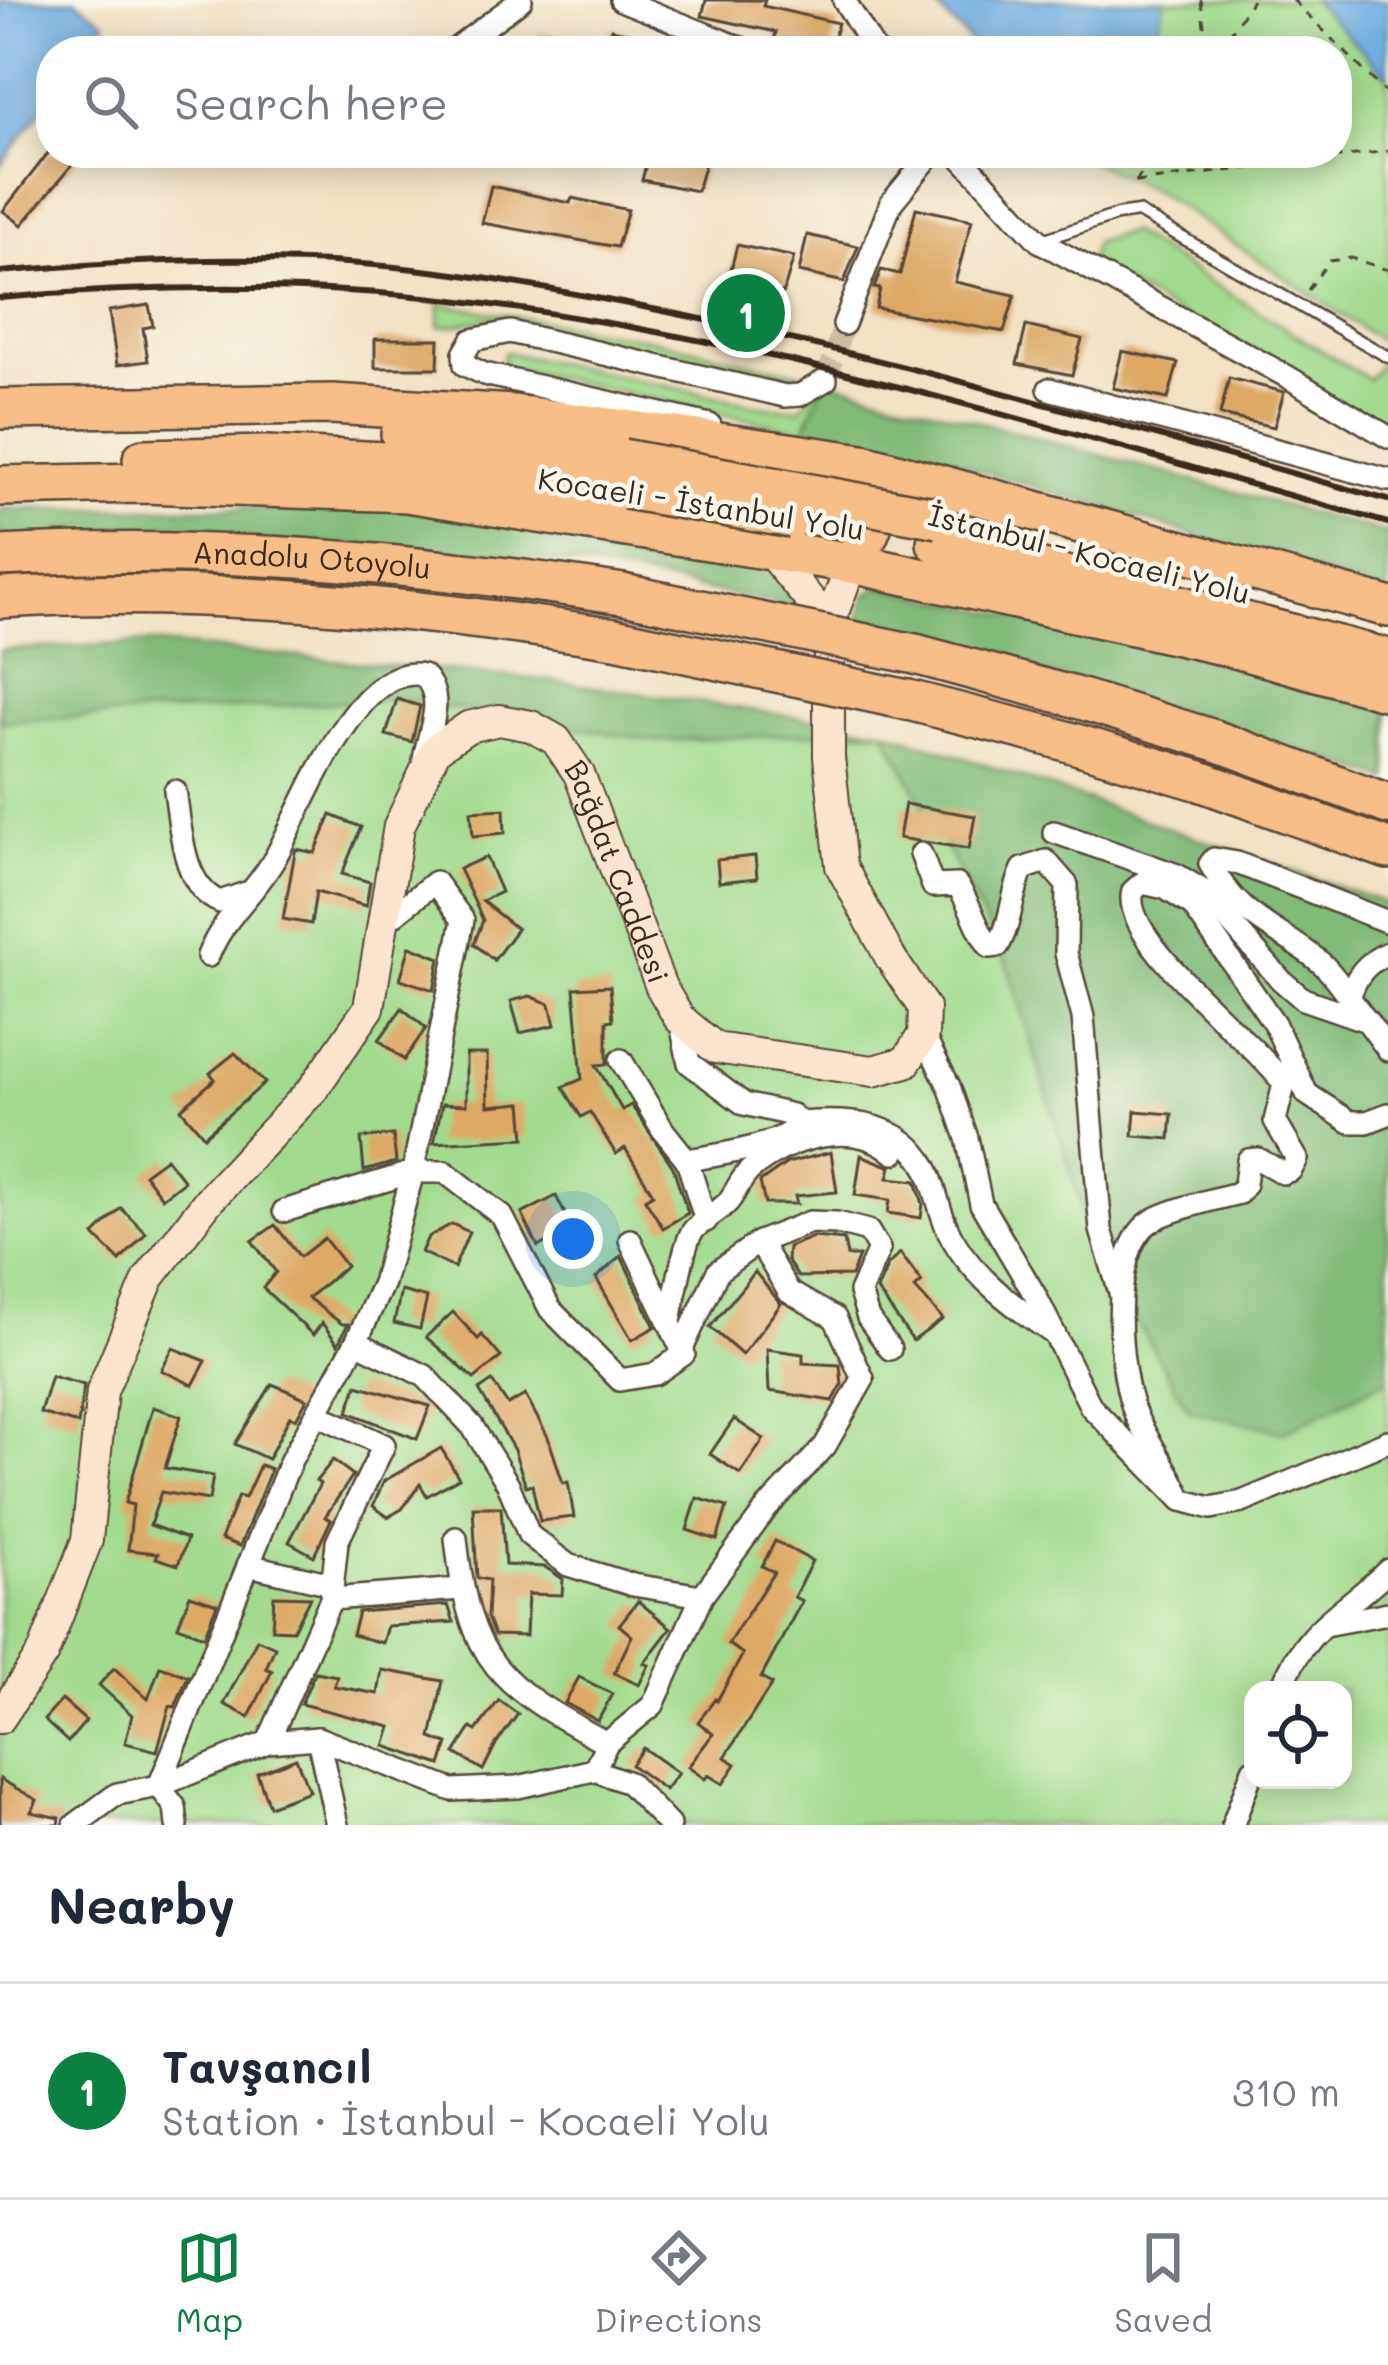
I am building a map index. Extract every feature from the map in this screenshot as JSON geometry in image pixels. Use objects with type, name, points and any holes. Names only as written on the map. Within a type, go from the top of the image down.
[{"type":"highway","points":[[0,409],[332,404],[695,430],[863,464],[1388,607]]},
{"type":"highway","name":"İstanbul - Kocaeli Yolu","points":[[0,434],[267,427],[428,436],[938,531],[1388,629]]},
{"type":"highway","points":[[695,430],[685,506],[695,523],[771,553]]},
{"type":"highway","name":"Kocaeli - İstanbul Yolu","points":[[0,463],[289,457],[624,474]]},
{"type":"highway","points":[[852,563],[867,541],[878,497],[863,464]]},
{"type":"highway","points":[[0,486],[142,483],[407,492],[852,563],[1232,647],[1388,692]]},
{"type":"highway","points":[[938,531],[1388,659]]},
{"type":"highway","name":"Anadolu Otoyolu","points":[[0,556],[218,555],[392,564],[623,594],[915,655],[1071,696],[1214,740],[1388,804]]},
{"type":"highway","name":"Anadolu Otoyolu","points":[[0,598],[229,599],[397,610],[615,638],[908,700],[1048,736],[1200,781],[1388,849]]},
{"type":"main road","points":[[771,553],[829,623]]},
{"type":"main road","points":[[852,563],[829,623],[829,757],[841,866],[890,957],[924,1007],[923,1035]]},
{"type":"main road","name":"Bağdat Caddesi","points":[[0,1718],[43,1653],[87,1540],[102,1390],[148,1278],[208,1202],[313,1089],[369,1008],[398,826],[436,749],[468,728],[499,720],[531,726],[556,740],[579,774],[662,987],[680,1018],[715,1048],[873,1071],[905,1062],[923,1035]]},
{"type":"street","points":[[473,36],[521,0]]},
{"type":"street","points":[[621,0],[711,36]]},
{"type":"street","points":[[844,0],[865,36]]},
{"type":"street","points":[[844,324],[891,203],[920,168]]},
{"type":"street","points":[[971,168],[1039,241],[1388,437]]},
{"type":"street","points":[[695,430],[474,371],[465,364],[464,354],[472,340],[510,332],[785,396],[800,395],[826,380]]},
{"type":"street","points":[[1049,388],[1388,480]]},
{"type":"street","points":[[208,956],[221,925],[273,862],[347,723],[376,687],[397,674],[422,675],[432,684],[436,697],[422,778]]},
{"type":"street","points":[[175,791],[193,877],[206,896],[220,902],[252,890]]},
{"type":"street","points":[[1054,832],[1202,890],[1303,999],[1366,1022]]},
{"type":"street","points":[[921,854],[933,886],[957,885],[990,947],[998,946],[1006,932],[1023,869],[1046,861],[1067,885],[1070,902],[1064,932],[1083,1017],[1101,1231],[1120,1294],[1126,1373],[1137,1417],[1183,1500]]},
{"type":"street","points":[[1388,922],[1237,862],[1214,859],[1210,864],[1259,924],[1324,965],[1388,1050]]},
{"type":"street","points":[[159,1786],[291,1460],[383,1283],[413,1172],[464,920],[435,882],[384,923]]},
{"type":"street","points":[[1120,1294],[1131,1252],[1144,1226],[1156,1217],[1238,1193],[1245,1184],[1248,1160],[1258,1159],[1283,1174],[1297,1160],[1275,1121],[1284,1084],[1152,943],[1132,913],[1132,891],[1142,883],[1165,888],[1193,906],[1274,1023],[1307,1094],[1350,1122],[1388,1114]]},
{"type":"street","points":[[1348,999],[1365,967],[1388,953]]},
{"type":"street","points":[[680,1018],[689,1063],[744,1104],[792,1115],[801,1124]]},
{"type":"street","points":[[923,1035],[949,1086],[967,1138],[981,1204],[1091,1407],[1183,1500],[1211,1508],[1242,1502],[1388,1442]]},
{"type":"street","points":[[621,1060],[687,1160],[706,1221]]},
{"type":"street","points":[[687,1160],[793,1133],[801,1124],[842,1119],[886,1130],[926,1167],[952,1238],[965,1256],[1016,1308],[1054,1334]]},
{"type":"street","points":[[670,1322],[691,1233],[729,1201],[743,1176],[765,1158],[797,1141],[820,1136],[861,1138],[894,1153]]},
{"type":"street","points":[[284,1211],[413,1172],[445,1172],[502,1216],[550,1309],[620,1380],[656,1374],[684,1354],[630,1240]]},
{"type":"street","points":[[682,1349],[718,1271],[759,1242],[810,1222],[868,1231],[879,1249],[860,1292],[868,1318],[890,1349]]},
{"type":"street","points":[[594,1770],[607,1743],[653,1706],[702,1596],[767,1508],[826,1447],[863,1378],[835,1318],[789,1292],[759,1242]]},
{"type":"street","points":[[356,1342],[425,1376],[472,1426],[508,1484],[529,1535],[568,1565],[633,1585],[702,1596]]},
{"type":"street","points":[[268,1742],[332,1592],[338,1542],[384,1445],[316,1414]]},
{"type":"street","points":[[456,1538],[470,1627],[504,1678],[545,1710],[607,1743]]},
{"type":"street","points":[[248,1565],[332,1592],[461,1589]]},
{"type":"street","points":[[1286,1681],[1317,1627],[1360,1598],[1388,1570]]},
{"type":"street","points":[[1317,1627],[1388,1613]]},
{"type":"street","points":[[75,1825],[117,1794],[159,1786],[268,1742],[318,1738],[452,1790],[518,1786],[594,1770],[629,1783],[669,1825]]},
{"type":"street","points":[[318,1738],[337,1825]]},
{"type":"street","points":[[159,1786],[176,1807],[177,1825]]},
{"type":"street","points":[[1234,1824],[1246,1789]]},
{"type":"lane","points":[[1039,241],[1138,212],[1388,357]]},
{"type":"path","points":[[1201,0],[1205,36]]},
{"type":"path","points":[[1229,36],[1252,0]]},
{"type":"path","points":[[1293,0],[1329,36]]},
{"type":"path","points":[[1352,59],[1388,95]]},
{"type":"path","points":[[1352,155],[1388,151]]},
{"type":"path","points":[[1145,168],[1136,182],[1250,168]]},
{"type":"path","points":[[1306,292],[1329,261],[1351,259],[1388,270]]},
{"type":"green space","points":[[1164,0],[1312,0],[1348,36],[1156,36]]},
{"type":"green space","points":[[1352,40],[1388,76],[1388,346],[1154,190],[1106,168],[1352,168]]},
{"type":"green space","points":[[1129,232],[1368,379],[1381,363],[1388,368],[1388,433],[1088,263],[1095,242]]},
{"type":"green space","points":[[440,304],[650,339],[826,380],[803,431],[506,367],[502,359],[505,352],[765,407],[800,409],[825,380],[784,379],[493,319],[439,326]]},
{"type":"green space","points":[[826,380],[1388,534],[1388,594],[949,461],[803,431]]},
{"type":"green space","points":[[421,507],[768,567],[811,611],[614,572],[495,555],[310,544],[0,537],[0,509]]},
{"type":"green space","points":[[878,586],[1388,700],[1388,780],[1125,695],[858,625],[865,597]]},
{"type":"green space","points":[[148,643],[555,681],[884,730],[658,741],[397,699],[0,722],[0,650]]},
{"type":"green space","points":[[314,658],[618,719],[884,730],[1025,828],[1388,1324],[1388,1825],[0,1825],[0,682]]},
{"type":"green space","points":[[884,730],[1388,904],[1388,1379],[1284,1432],[1189,1410],[1095,1251],[1007,963]]},
{"type":"water","points":[[0,0],[76,0],[105,22],[95,36],[36,36],[36,117],[0,166]]},
{"type":"water","points":[[930,0],[1164,0],[1156,36],[965,36]]},
{"type":"water","points":[[1312,0],[1388,0],[1388,76],[1352,36]]},
{"type":"building","points":[[706,0],[765,0],[763,6],[838,23],[834,36],[775,36],[776,32],[702,16]]},
{"type":"building","points":[[611,29],[642,36],[609,36]]},
{"type":"building","points":[[36,168],[70,168],[22,225],[3,211]]},
{"type":"building","points":[[645,168],[704,168],[697,191],[642,180]]},
{"type":"building","points":[[491,186],[628,210],[617,247],[482,223]]},
{"type":"building","points":[[916,208],[972,220],[955,282],[1015,295],[1004,332],[876,308],[880,289],[874,288],[881,270],[900,274]]},
{"type":"building","points":[[807,235],[858,246],[844,282],[799,272]]},
{"type":"building","points":[[737,245],[794,257],[783,293],[728,282]]},
{"type":"building","points":[[149,305],[153,326],[143,328],[148,361],[117,365],[109,311]]},
{"type":"building","points":[[1026,326],[1082,339],[1072,375],[1017,364]]},
{"type":"building","points":[[375,339],[439,339],[438,368],[375,368]]},
{"type":"building","points":[[1122,351],[1178,363],[1168,399],[1113,388]]},
{"type":"building","points":[[1229,378],[1284,392],[1274,427],[1220,415]]},
{"type":"building","points":[[397,699],[420,706],[412,742],[386,735]]},
{"type":"building","points":[[905,804],[975,816],[969,849],[899,838]]},
{"type":"building","points":[[504,809],[505,833],[473,836],[471,811]]},
{"type":"building","points":[[331,815],[361,827],[342,874],[370,882],[366,906],[316,892],[311,924],[283,919],[296,849],[315,853]]},
{"type":"building","points":[[755,856],[757,878],[719,882],[717,860]]},
{"type":"building","points":[[486,857],[501,892],[482,901],[517,929],[494,960],[474,944],[483,920],[459,869]]},
{"type":"building","points":[[410,946],[440,958],[434,990],[400,979]]},
{"type":"building","points":[[610,986],[613,1020],[607,1021],[607,1064],[596,1065],[622,1110],[631,1105],[673,1167],[688,1213],[663,1228],[645,1199],[653,1194],[625,1148],[616,1154],[590,1112],[581,1117],[563,1087],[582,1079],[574,988]]},
{"type":"building","points":[[530,996],[550,1004],[555,1025],[520,1033],[511,1001]]},
{"type":"building","points":[[402,1008],[426,1028],[404,1060],[379,1040]]},
{"type":"building","points":[[235,1053],[265,1083],[204,1136],[181,1109],[215,1079],[210,1073]]},
{"type":"building","points":[[466,1054],[487,1054],[488,1106],[522,1103],[525,1138],[434,1143],[442,1104],[466,1105]]},
{"type":"building","points":[[1135,1111],[1172,1114],[1170,1139],[1133,1136]]},
{"type":"building","points":[[393,1135],[396,1162],[364,1171],[361,1138]]},
{"type":"building","points":[[831,1152],[837,1192],[795,1196],[797,1204],[765,1204],[760,1182],[787,1163]]},
{"type":"building","points":[[861,1155],[891,1167],[888,1178],[916,1181],[923,1204],[921,1218],[888,1213],[890,1200],[855,1195]]},
{"type":"building","points":[[166,1158],[184,1181],[162,1198],[144,1174]]},
{"type":"building","points":[[556,1196],[572,1228],[538,1247],[522,1214]]},
{"type":"building","points":[[121,1208],[146,1233],[120,1261],[94,1235]]},
{"type":"building","points":[[452,1224],[469,1232],[454,1268],[421,1252],[428,1237]]},
{"type":"building","points":[[275,1225],[300,1257],[324,1238],[346,1266],[308,1298],[348,1324],[338,1344],[322,1323],[313,1335],[263,1288],[276,1272],[252,1241]]},
{"type":"building","points":[[813,1237],[844,1240],[847,1256],[859,1256],[851,1276],[798,1277],[787,1260],[788,1247]]},
{"type":"building","points":[[900,1253],[922,1282],[915,1288],[943,1319],[913,1341],[877,1290],[888,1265]]},
{"type":"building","points":[[621,1256],[655,1327],[632,1340],[596,1278]]},
{"type":"building","points":[[755,1272],[781,1304],[742,1355],[710,1327]]},
{"type":"building","points":[[401,1291],[427,1298],[420,1329],[394,1323]]},
{"type":"building","points":[[453,1312],[501,1357],[474,1379],[426,1337]]},
{"type":"building","points":[[173,1348],[206,1361],[193,1385],[161,1370]]},
{"type":"building","points":[[767,1349],[803,1354],[803,1363],[840,1365],[842,1385],[833,1401],[769,1391]]},
{"type":"building","points":[[51,1376],[84,1385],[78,1424],[40,1413]]},
{"type":"building","points":[[492,1381],[508,1405],[525,1395],[548,1437],[563,1483],[568,1482],[574,1517],[540,1521],[532,1485],[526,1486],[514,1450],[479,1390]]},
{"type":"building","points":[[272,1384],[307,1399],[296,1419],[290,1416],[268,1459],[235,1444]]},
{"type":"building","points":[[357,1385],[430,1406],[417,1439],[348,1412]]},
{"type":"building","points":[[153,1407],[181,1416],[165,1468],[213,1476],[209,1500],[161,1492],[150,1525],[187,1539],[178,1565],[156,1558],[158,1553],[128,1550],[133,1505],[125,1503]]},
{"type":"building","points":[[734,1419],[764,1439],[740,1474],[710,1454]]},
{"type":"building","points":[[441,1448],[459,1478],[427,1496],[420,1484],[402,1509],[388,1517],[373,1506],[384,1481]]},
{"type":"building","points":[[333,1460],[353,1475],[325,1517],[331,1520],[314,1556],[289,1542],[320,1484],[316,1481]]},
{"type":"building","points":[[260,1465],[271,1469],[240,1546],[221,1539],[238,1496],[245,1498]]},
{"type":"building","points":[[697,1498],[727,1507],[717,1540],[687,1530]]},
{"type":"building","points":[[473,1507],[501,1507],[505,1565],[545,1567],[563,1579],[562,1595],[528,1594],[526,1636],[494,1635],[487,1617],[489,1580],[477,1578]]},
{"type":"building","points":[[775,1541],[812,1561],[794,1597],[802,1601],[761,1678],[772,1684],[725,1757],[736,1764],[723,1784],[688,1767],[713,1734],[698,1722],[717,1701],[743,1654],[728,1644],[774,1572],[762,1566]]},
{"type":"building","points":[[190,1595],[217,1604],[204,1636],[178,1626]]},
{"type":"building","points":[[274,1596],[310,1597],[293,1630],[272,1629]]},
{"type":"building","points":[[638,1601],[671,1628],[644,1663],[649,1665],[639,1685],[614,1673],[632,1636],[619,1625]]},
{"type":"building","points":[[448,1605],[454,1622],[387,1626],[382,1643],[352,1635],[358,1612]]},
{"type":"building","points":[[257,1639],[275,1647],[266,1668],[272,1671],[249,1717],[224,1704]]},
{"type":"building","points":[[160,1666],[188,1676],[175,1707],[170,1706],[157,1751],[125,1743],[132,1715],[99,1685],[114,1668],[148,1699]]},
{"type":"building","points":[[382,1670],[443,1681],[431,1738],[448,1744],[441,1765],[385,1746],[391,1727],[301,1704],[315,1672],[337,1676],[334,1686],[378,1694]]},
{"type":"building","points":[[579,1677],[612,1694],[598,1721],[565,1703]]},
{"type":"building","points":[[62,1700],[86,1721],[68,1742],[44,1720]]},
{"type":"building","points":[[499,1700],[518,1714],[483,1770],[455,1753],[471,1728],[476,1731]]},
{"type":"building","points":[[643,1748],[678,1773],[665,1790],[631,1765]]},
{"type":"building","points":[[296,1758],[309,1791],[269,1806],[257,1773]]},
{"type":"building","points":[[0,1779],[37,1800],[31,1812],[60,1818],[59,1825],[0,1825]]},
{"type":"tunnel","points":[[826,380],[844,324]]},
{"type":"railway","points":[[0,272],[154,261],[270,260],[399,267],[534,286],[849,353],[1388,500]]},
{"type":"railway","points":[[0,298],[113,290],[284,288],[397,294],[572,317],[807,364],[1388,523]]},
{"type":"place","name":"Tavşancıl","points":[[746,313]]}]
